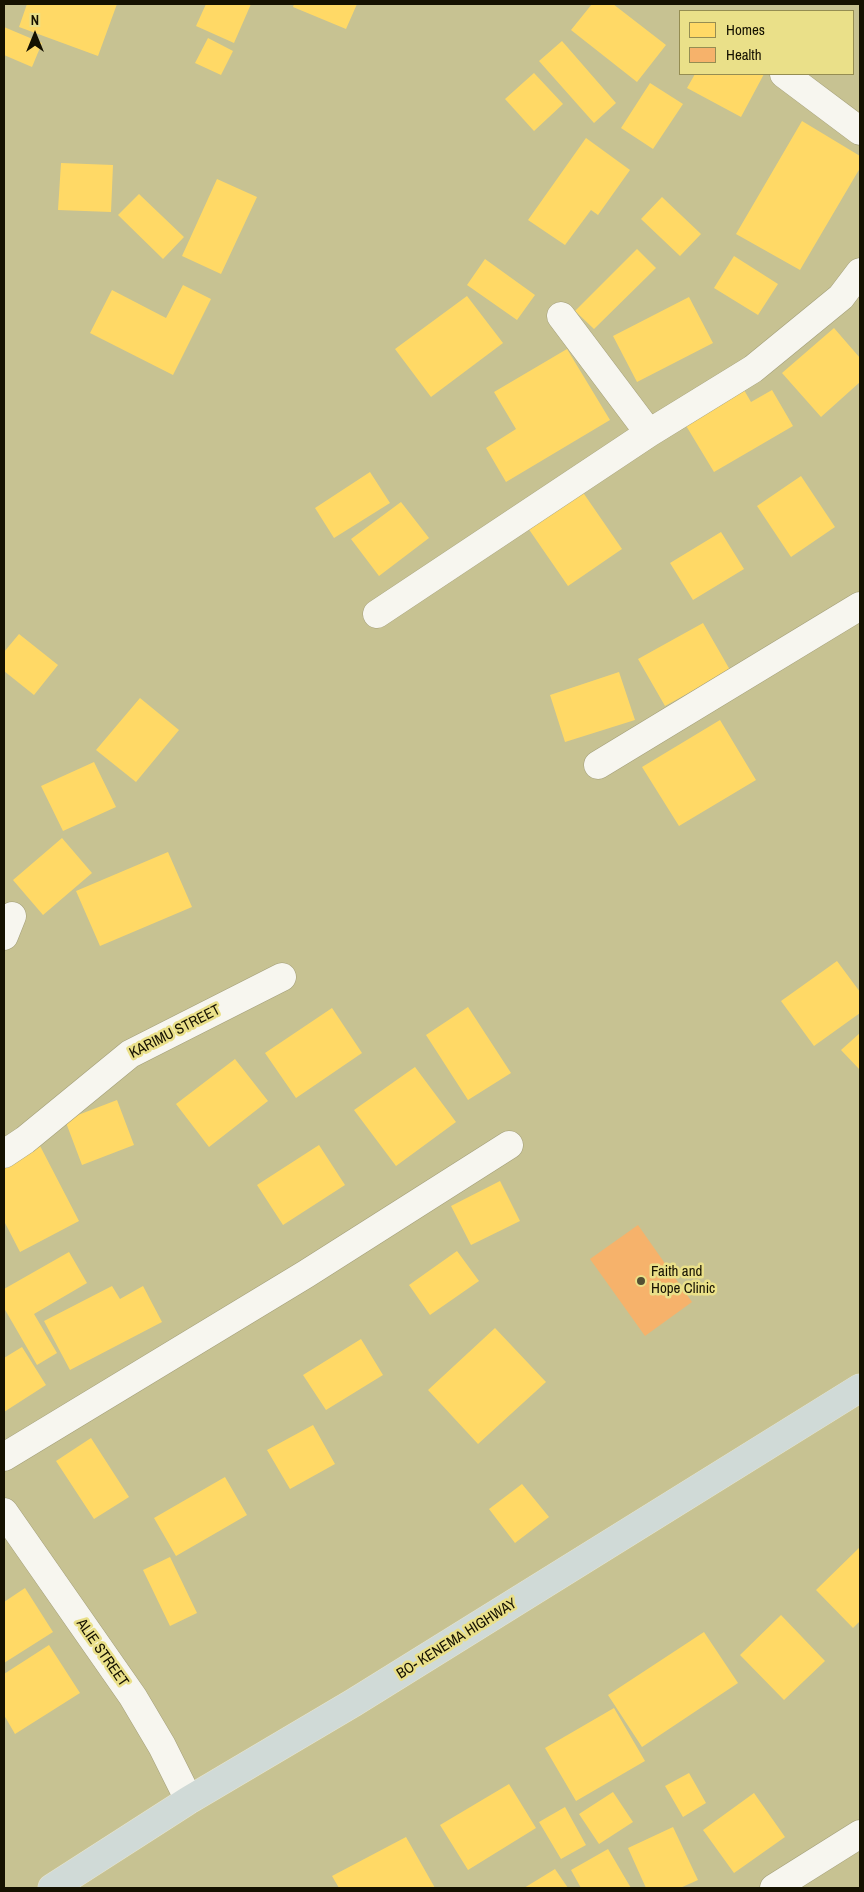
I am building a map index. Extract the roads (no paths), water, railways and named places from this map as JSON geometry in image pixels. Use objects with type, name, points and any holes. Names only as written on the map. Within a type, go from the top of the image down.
[{"type":"highway","name":"BO- KENEMA HIGHWAY","points":[[52,1888],[189,1800],[353,1703],[860,1388]]},
{"type":"street","points":[[785,75],[860,131]]},
{"type":"street","points":[[377,614],[649,433],[753,369],[841,297],[860,272]]},
{"type":"street","points":[[560,316],[649,433]]},
{"type":"street","points":[[598,765],[860,606]]},
{"type":"street","name":"KARIMU STREET","points":[[4,1154],[25,1140],[130,1054],[282,977]]},
{"type":"street","points":[[4,1457],[306,1274],[509,1145]]},
{"type":"street","name":"ALIE STREET","points":[[4,1512],[133,1697],[162,1746],[189,1800]]},
{"type":"street","points":[[774,1888],[860,1834]]},
{"type":"place","name":"Faith and Hope Clinic","points":[[641,1281]]}]
